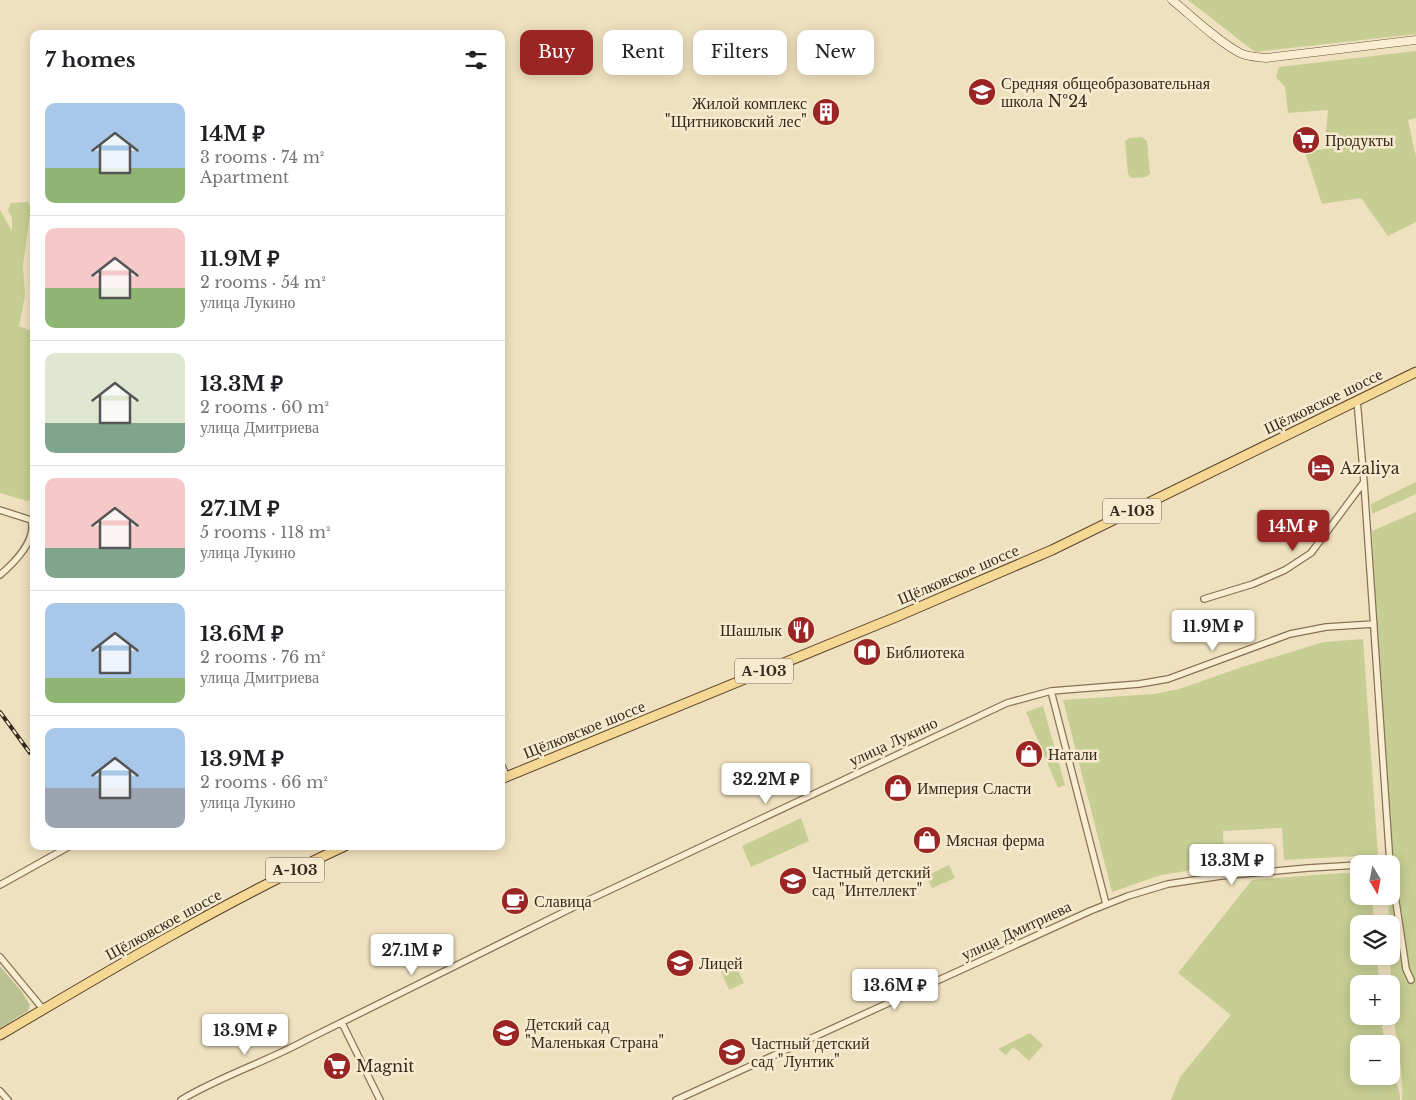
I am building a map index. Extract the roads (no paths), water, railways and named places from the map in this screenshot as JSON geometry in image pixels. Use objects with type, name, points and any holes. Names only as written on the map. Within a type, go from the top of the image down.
[{"type":"main road","points":[[1172,0],[1240,53],[1252,57],[1266,58],[1416,40]]},
{"type":"main road","name":"Щёлковское шоссе","points":[[505,778],[1044,554],[1416,372]]},
{"type":"main road","name":"Щёлковское шоссе","points":[[0,1035],[245,895],[338,850]]},
{"type":"street","points":[[1357,400],[1389,855]]},
{"type":"street","points":[[1204,599],[1254,584],[1285,570],[1311,553],[1364,482]]},
{"type":"street","points":[[0,510],[30,520]]},
{"type":"street","points":[[0,575],[15,561],[30,539]]},
{"type":"street","name":"улица Лукино","points":[[180,1100],[223,1077],[282,1053],[580,904],[1019,699],[1051,691],[1139,684],[1168,679],[1290,634],[1326,627],[1374,624]]},
{"type":"street","points":[[1051,691],[1106,904]]},
{"type":"street","points":[[0,885],[63,850]]},
{"type":"street","name":"улица Дмитриева","points":[[676,1100],[1106,904],[1168,884],[1270,872],[1350,866]]},
{"type":"street","points":[[1396,905],[1405,962],[1411,980]]},
{"type":"street","points":[[0,956],[43,1009]]},
{"type":"street","points":[[342,1023],[380,1100]]},
{"type":"street","points":[[0,1091],[8,1100]]},
{"type":"railway","points":[[0,712],[30,753]]},
{"type":"place","name":"Средняя общеобразовательная школа №24","points":[[982,92]]},
{"type":"place","name":"Жилой комплекс \"Щитниковский лес\"","points":[[826,112]]},
{"type":"place","name":"Продукты","points":[[1306,140]]},
{"type":"place","name":"Azaliya","points":[[1321,468]]},
{"type":"place","name":"Шашлык","points":[[801,630]]},
{"type":"place","name":"Библиотека","points":[[867,652]]},
{"type":"place","name":"Натали","points":[[1029,754]]},
{"type":"place","name":"Империя Сласти","points":[[898,788]]},
{"type":"place","name":"Мясная ферма","points":[[927,840]]},
{"type":"place","name":"Частный детский сад \"Интеллект\"","points":[[793,881]]},
{"type":"place","name":"Славица","points":[[515,901]]},
{"type":"place","name":"Лицей","points":[[680,963]]},
{"type":"place","name":"Детский сад \"Маленькая Страна\"","points":[[506,1033]]},
{"type":"place","name":"Частный детский сад \"Лунтик\"","points":[[732,1052]]},
{"type":"place","name":"Magnit","points":[[337,1066]]}]
